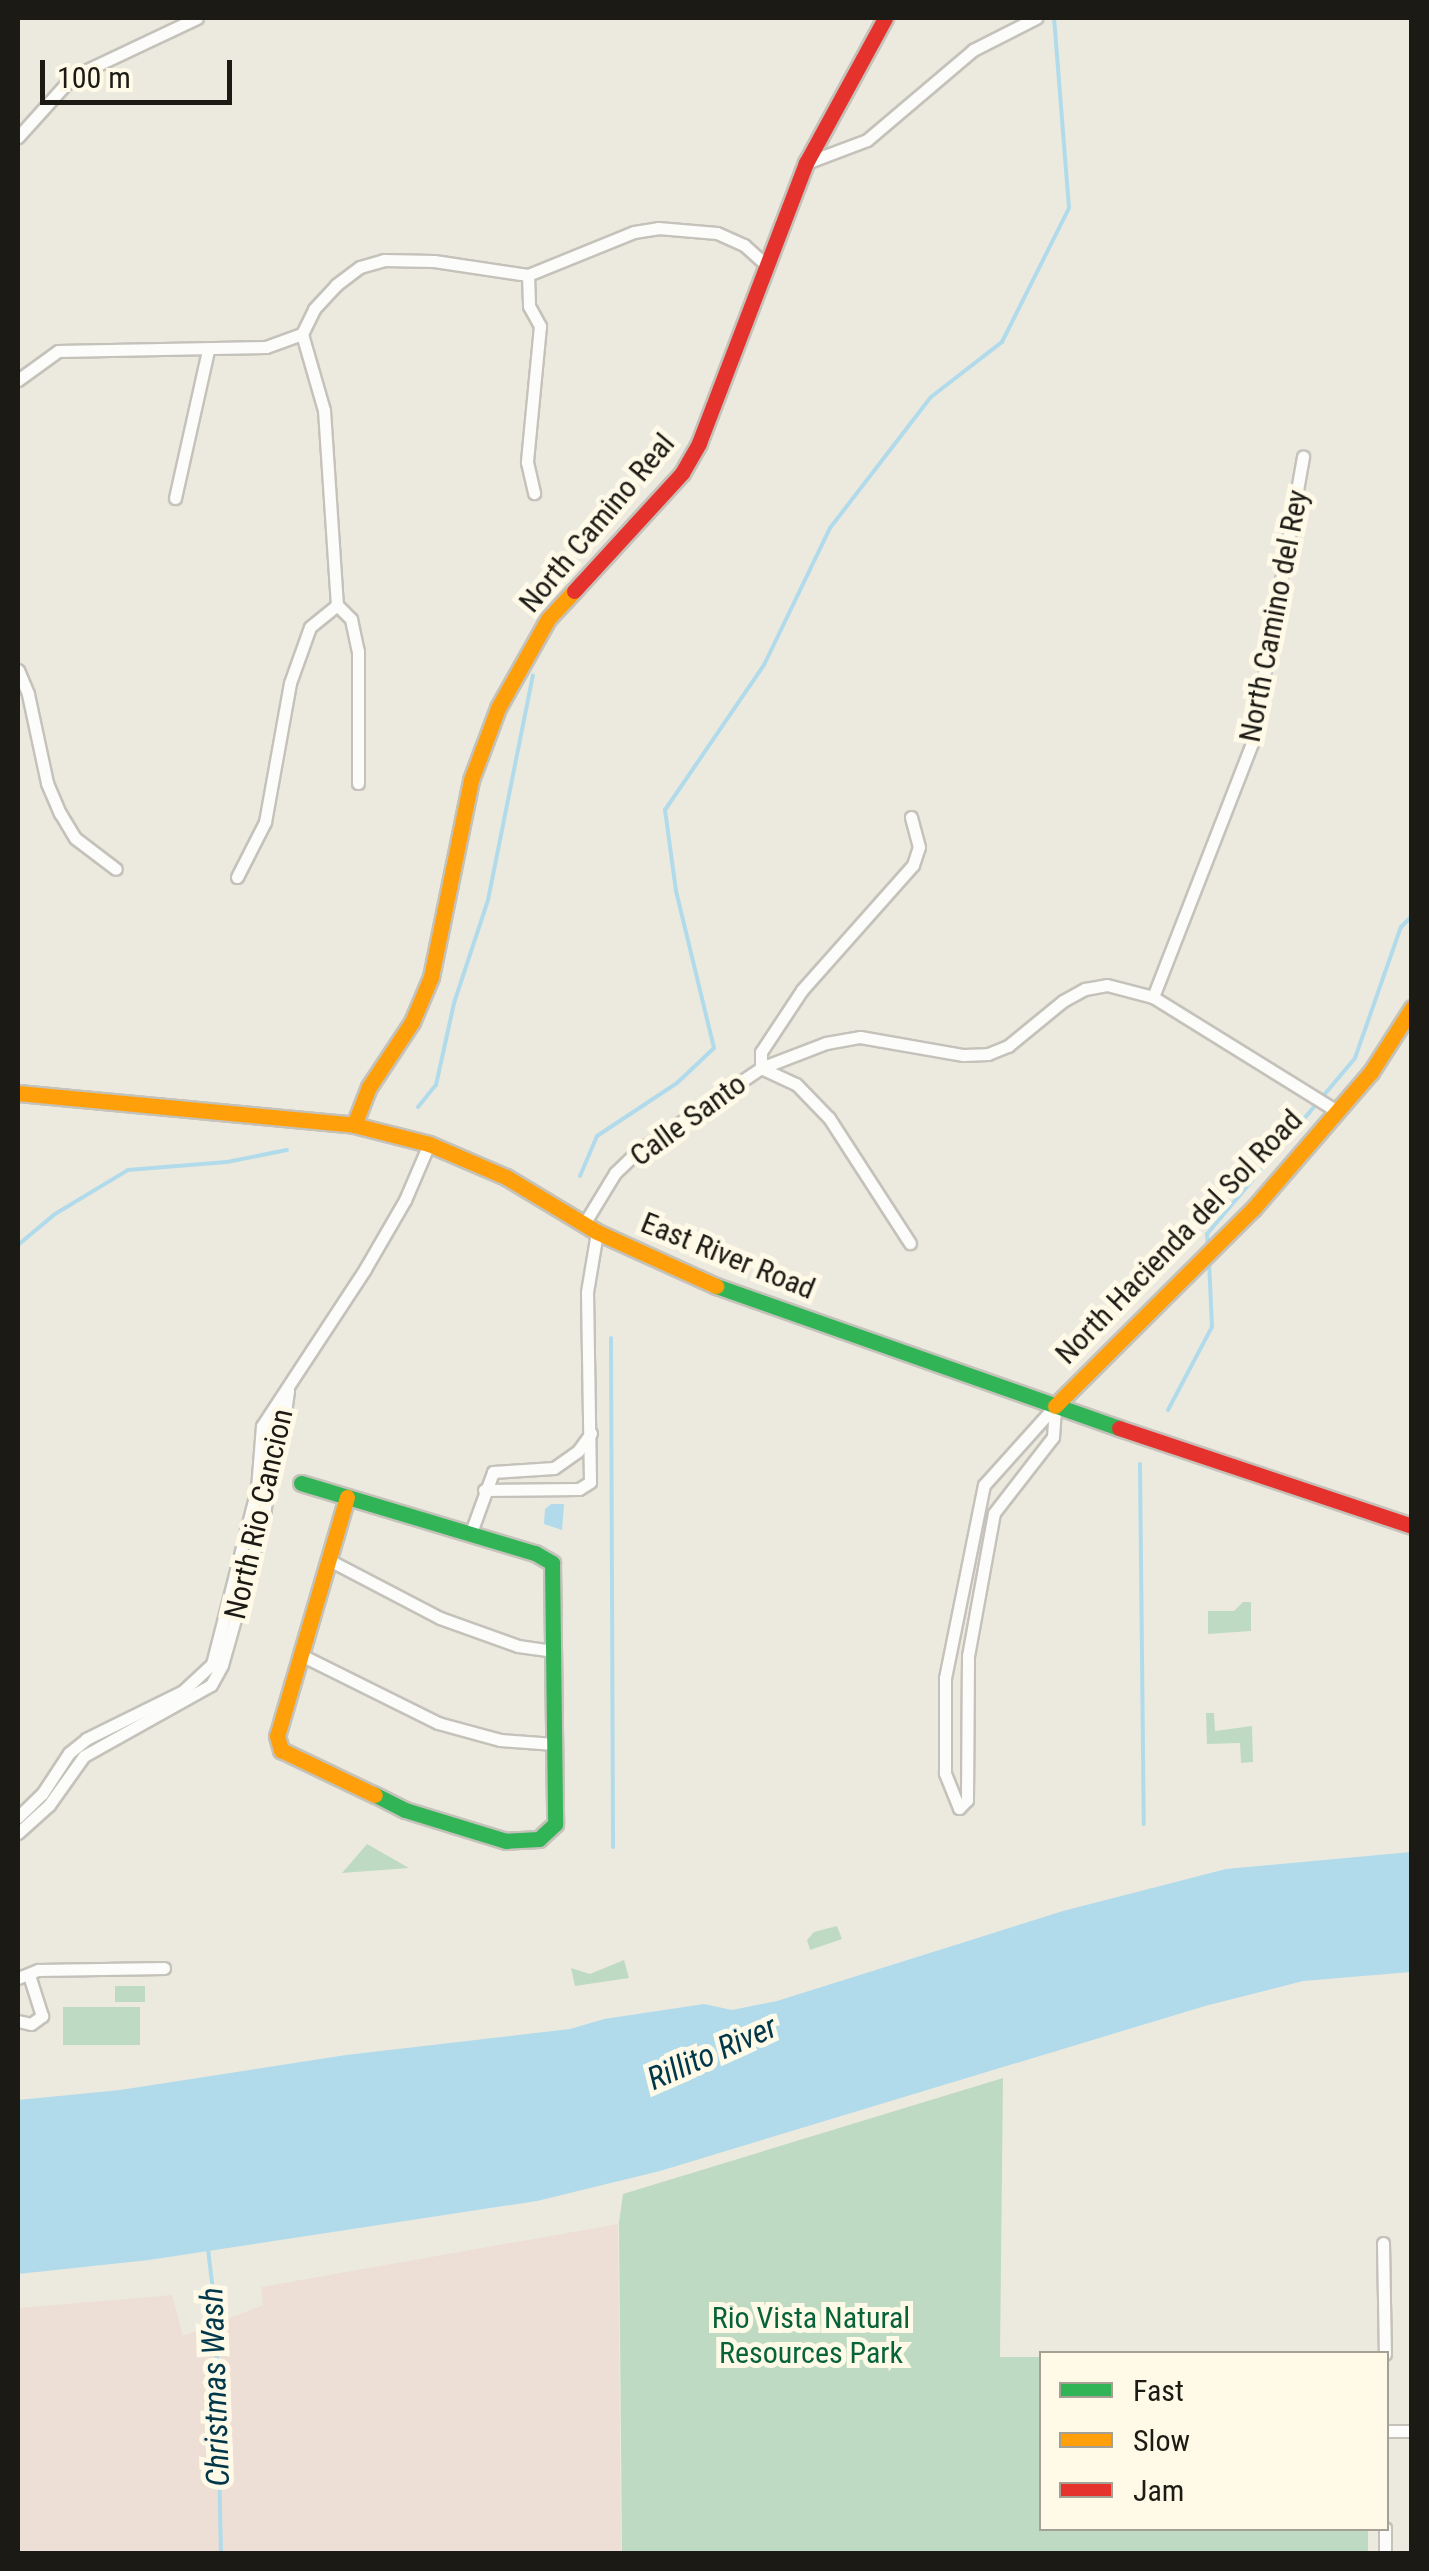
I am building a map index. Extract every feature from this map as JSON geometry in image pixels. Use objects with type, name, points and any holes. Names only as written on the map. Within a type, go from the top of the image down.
[{"type":"street","points":[[18,137],[72,77],[197,18]]},
{"type":"street","name":"North Camino Real","points":[[354,1126],[369,1087],[412,1022],[431,978],[471,780],[498,708],[548,619],[682,473],[699,443],[806,163],[885,18]]},
{"type":"street","points":[[806,163],[867,140],[973,50],[1036,18]]},
{"type":"street","points":[[358,783],[358,651],[351,618],[337,606],[324,410],[302,334],[314,309],[360,267],[384,260],[434,261],[528,275],[634,232],[658,228],[717,233],[744,245],[765,264]]},
{"type":"street","points":[[528,275],[529,306],[540,326],[527,462],[534,492]]},
{"type":"street","points":[[18,380],[58,352],[266,347],[302,334]]},
{"type":"street","points":[[175,498],[208,350]]},
{"type":"street","name":"North Camino del Rey","points":[[1153,997],[1252,743],[1303,457]]},
{"type":"street","points":[[237,877],[265,822],[290,683],[310,627],[337,606]]},
{"type":"street","points":[[18,670],[28,694],[46,783],[60,813],[75,838],[116,868]]},
{"type":"street","points":[[910,1243],[829,1118],[796,1084],[761,1068],[761,1052],[802,990],[913,864],[919,847],[911,816]]},
{"type":"street","name":"Calle Santo","points":[[590,1228],[615,1173],[638,1151],[761,1068],[826,1044],[860,1037],[962,1054],[988,1054],[1008,1046],[1062,1001],[1084,989],[1108,985],[1153,997],[1336,1110]]},
{"type":"street","name":"North Hacienda del Sol Road","points":[[1055,1406],[1252,1209],[1370,1072],[1412,1008]]},
{"type":"street","name":"East River Road","points":[[18,1093],[354,1126],[429,1144],[506,1178],[590,1228],[706,1282],[1055,1406],[1412,1526]]},
{"type":"street","name":"North Rio Cancion","points":[[18,1817],[42,1794],[69,1753],[86,1739],[183,1691],[212,1664],[257,1488],[262,1426],[405,1200],[429,1144]]},
{"type":"street","points":[[484,1490],[579,1489],[590,1482],[590,1228]]},
{"type":"street","name":"North Rio Cancion","points":[[18,1834],[49,1805],[84,1756],[211,1684],[222,1665],[264,1516],[274,1428],[286,1405],[288,1390]]},
{"type":"street","points":[[1055,1406],[1053,1436],[994,1513],[968,1656],[967,1800],[960,1808],[945,1773],[946,1678],[984,1485],[1055,1406]]},
{"type":"street","points":[[470,1535],[494,1472],[554,1468],[578,1451],[591,1433]]},
{"type":"street","points":[[301,1482],[535,1553],[552,1563],[555,1824],[539,1839],[506,1840],[405,1810],[281,1750],[277,1736],[346,1496]]},
{"type":"street","points":[[328,1560],[440,1618],[518,1646],[553,1651]]},
{"type":"street","points":[[301,1655],[438,1723],[500,1740],[554,1744]]},
{"type":"street","points":[[18,2021],[31,2024],[42,2016],[23,1977],[56,1970],[164,1968]]},
{"type":"street","points":[[1383,2243],[1385,2351]]},
{"type":"shaded area","points":[[618,2224],[621,2553],[18,2553],[18,2308],[172,2295],[183,2336],[263,2305],[261,2287]]},
{"type":"green space","points":[[1243,1602],[1251,1602],[1251,1631],[1208,1634],[1208,1611],[1234,1611]]},
{"type":"green space","points":[[1206,1713],[1214,1713],[1215,1731],[1252,1726],[1253,1762],[1241,1763],[1240,1743],[1207,1744]]},
{"type":"green space","points":[[367,1844],[409,1868],[342,1873]]},
{"type":"green space","points":[[837,1926],[842,1939],[810,1950],[807,1940],[814,1932]]},
{"type":"green space","points":[[624,1960],[629,1978],[575,1986],[571,1968],[590,1974]]},
{"type":"green space","points":[[115,1986],[145,1986],[145,2002],[115,2002]]},
{"type":"green space","points":[[63,2007],[140,2007],[140,2045],[63,2045]]},
{"type":"green space","name":"Rio Vista Natural Resources Park","points":[[1003,2078],[1000,2357],[1039,2357],[1039,2531],[1368,2531],[1368,2553],[622,2553],[619,2223],[623,2194]]},
{"type":"water","points":[[551,1504],[564,1504],[562,1530],[544,1524],[545,1509]]},
{"type":"water","name":"Rillito River","points":[[1411,1852],[1411,1972],[1303,1981],[1205,2006],[660,2171],[537,2201],[149,2260],[18,2274],[18,2100],[120,2090],[346,2055],[570,2029],[604,2019],[704,2004],[732,2010],[777,2001],[1063,1911],[1226,1869]]},
{"type":"waterway","points":[[580,1176],[597,1136],[677,1083],[714,1048],[676,891],[665,810],[764,665],[830,528],[931,397],[1002,342],[1069,208],[1054,18]]},
{"type":"waterway","points":[[418,1107],[436,1085],[454,1003],[488,900],[533,675]]},
{"type":"waterway","points":[[1208,1246],[1207,1234],[1355,1058],[1401,927],[1412,916]]},
{"type":"waterway","points":[[18,1245],[55,1214],[128,1170],[227,1162],[287,1150]]},
{"type":"waterway","points":[[1168,1410],[1212,1327],[1209,1260]]},
{"type":"waterway","points":[[611,1338],[613,1847]]},
{"type":"waterway","points":[[1140,1464],[1144,1824]]},
{"type":"waterway","name":"Christmas Wash","points":[[208,2249],[216,2316],[221,2554]]},
{"type":"traffic: fast","points":[[716,1286],[1119,1428]]},
{"type":"traffic: fast","points":[[301,1483],[535,1553],[552,1563],[555,1824],[539,1839],[506,1841],[405,1810],[375,1795]]},
{"type":"traffic: slow","points":[[354,1125],[369,1087],[412,1022],[431,977],[471,780],[498,708],[548,619],[574,591]]},
{"type":"traffic: slow","points":[[1055,1406],[1253,1209],[1371,1072],[1412,1008]]},
{"type":"traffic: slow","points":[[18,1093],[354,1125],[429,1144],[506,1177],[597,1232],[716,1286]]},
{"type":"traffic: slow","points":[[347,1497],[277,1736],[281,1750],[375,1795]]},
{"type":"traffic: jam","points":[[574,591],[682,473],[699,443],[806,163],[885,18]]},
{"type":"traffic: jam","points":[[1119,1428],[1412,1526]]}]
